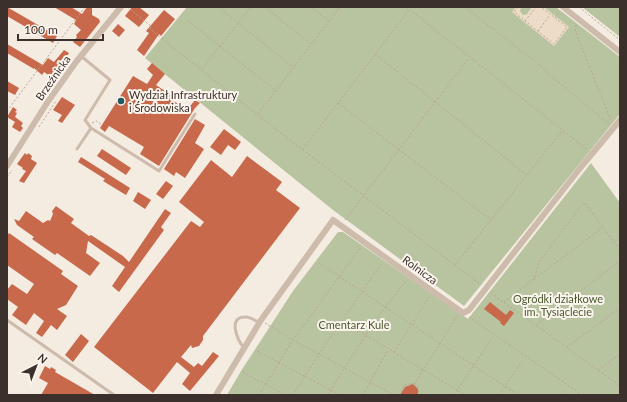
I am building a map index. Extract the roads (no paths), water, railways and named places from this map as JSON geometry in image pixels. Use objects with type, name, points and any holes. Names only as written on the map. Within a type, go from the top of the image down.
[{"type":"street","name":"Brzeźnicka","points":[[10,167],[47,103],[81,56],[121,7]]},
{"type":"street","points":[[561,10],[577,18],[620,52]]},
{"type":"street","name":"Rolnicza","points":[[260,322],[333,220],[462,312],[466,313],[620,120]]},
{"type":"street","points":[[216,395],[260,322]]},
{"type":"lane","points":[[81,56],[110,80],[85,120],[91,128],[159,171],[195,114]]},
{"type":"lane","points":[[77,149],[91,128]]},
{"type":"lane","points":[[244,348],[234,329],[239,318],[245,316],[260,322]]},
{"type":"lane","points":[[7,320],[114,395]]},
{"type":"place","name":"Wydział Infrastruktury i Środowiska","points":[[121,101]]},
{"type":"park label","name":"Ogródki działkowe im. Tysiąclecie","points":[[558,305]]},
{"type":"park label","name":"Cmentarz Kule","points":[[354,325]]}]
